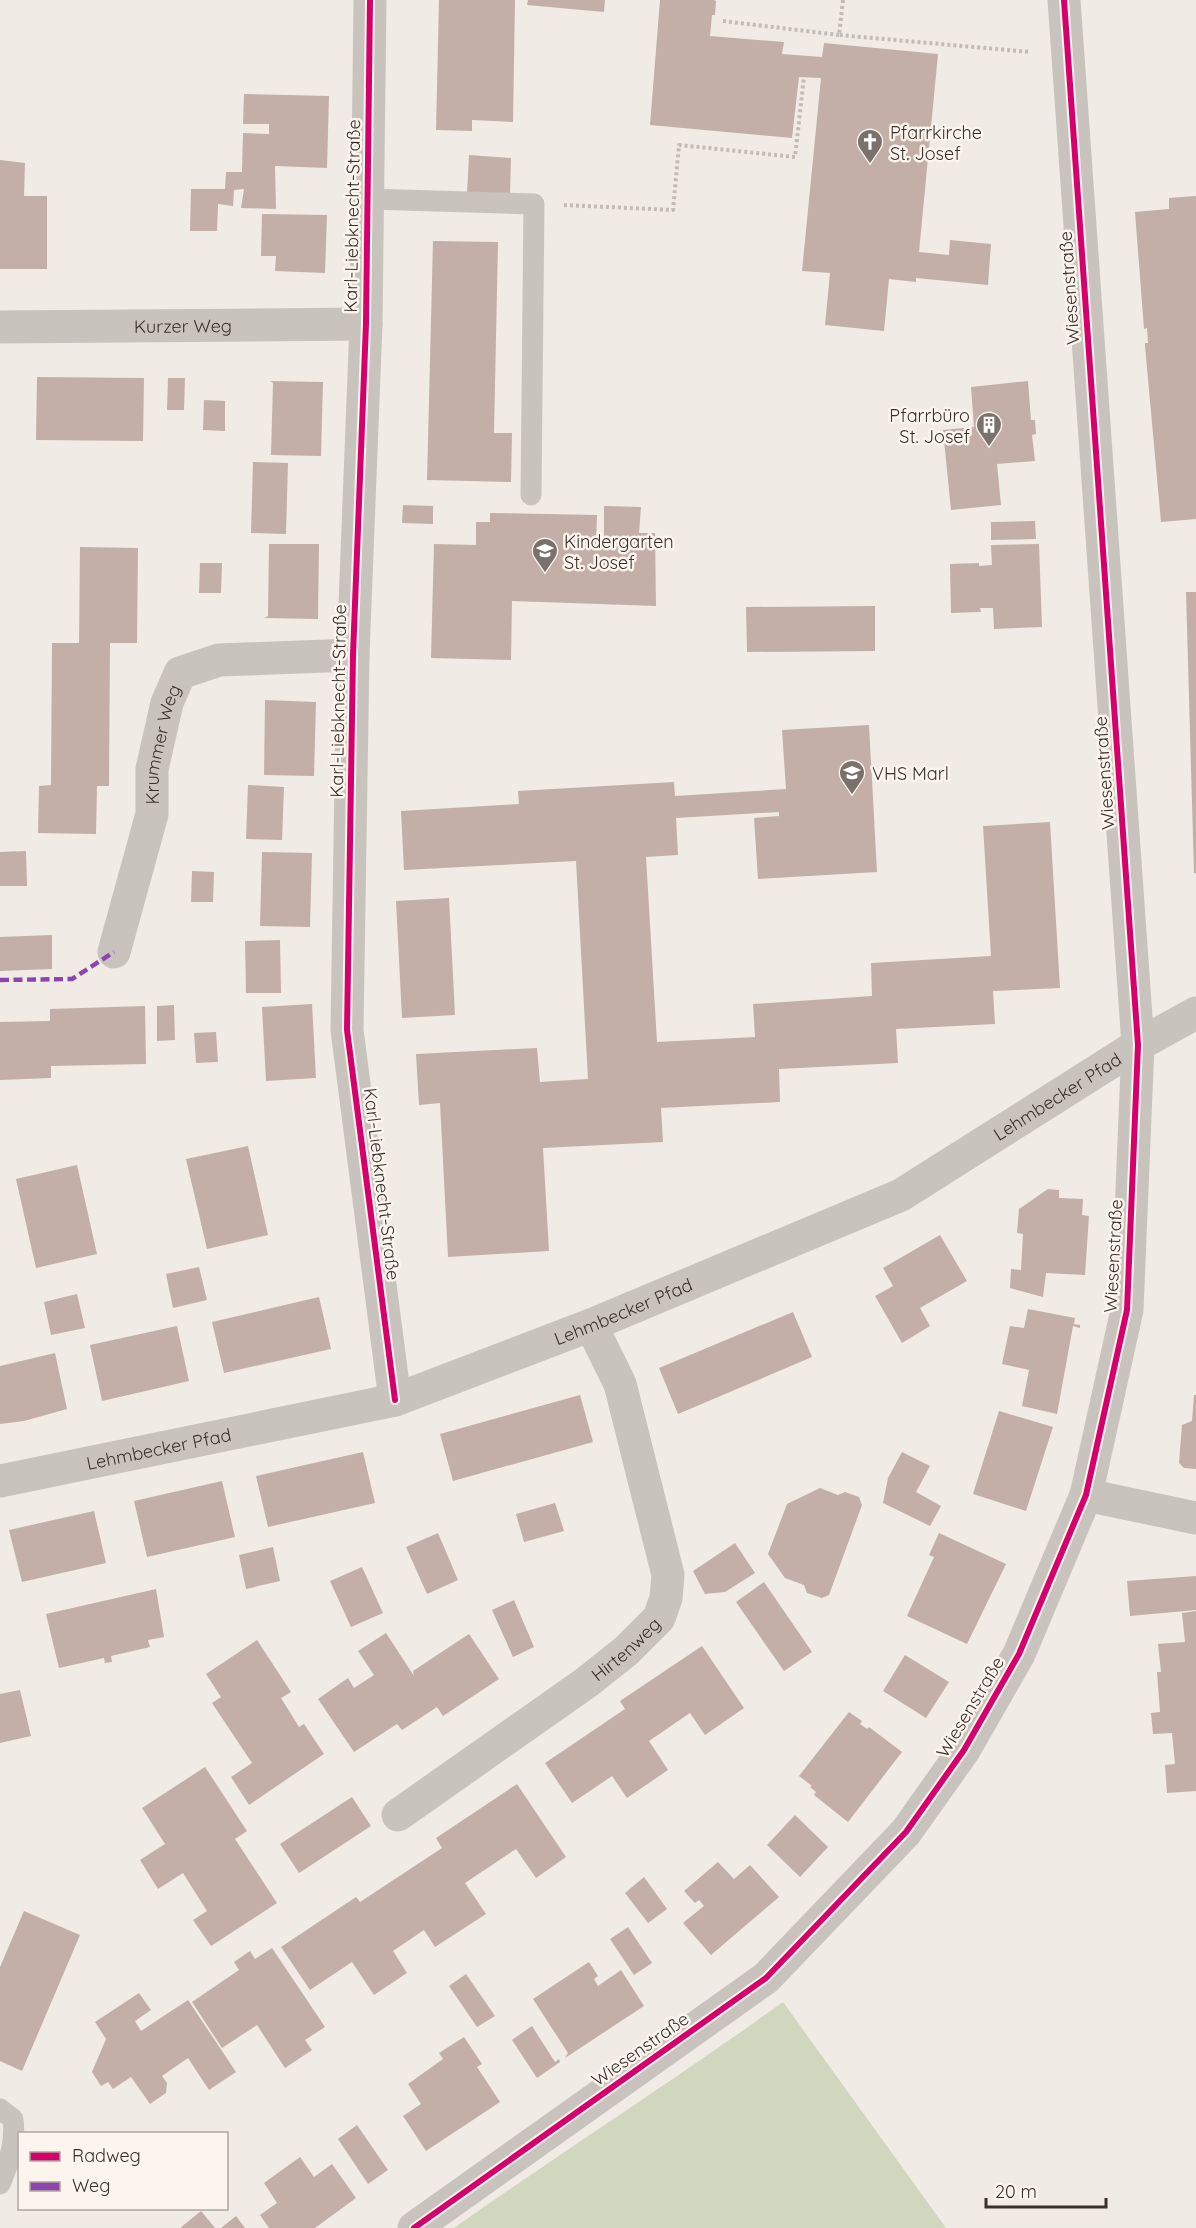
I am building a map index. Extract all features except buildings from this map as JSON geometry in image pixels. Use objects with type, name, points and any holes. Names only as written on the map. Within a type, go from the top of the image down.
[{"type":"street","name":"Karl-Liebknecht-Straße","points":[[370,0],[366,324],[353,655],[347,1030],[395,1400]]},
{"type":"street","name":"Wiesenstraße","points":[[414,2228],[766,1978],[906,1832],[964,1750],[1019,1654],[1086,1495],[1127,1310],[1138,1045],[1064,0]]},
{"type":"street","name":"Kurzer Weg","points":[[0,327],[366,324]]},
{"type":"street","name":"Krummer Weg","points":[[114,952],[152,814],[152,768],[167,703],[180,673],[219,660],[353,655]]},
{"type":"street","name":"Lehmbecker Pfad","points":[[0,1481],[395,1400],[591,1325],[901,1195],[1138,1045],[1196,1012]]},
{"type":"street","name":"Hirtenweg","points":[[398,1815],[588,1682],[626,1651],[659,1618],[666,1598],[668,1575],[620,1384],[591,1325]]},
{"type":"street","points":[[1086,1495],[1196,1518]]},
{"type":"lane","points":[[368,199],[534,204],[531,495]]},
{"type":"lane","points":[[0,2109],[13,2119],[15,2135],[8,2167],[0,2184]]},
{"type":"path","points":[[839,34],[843,0]]},
{"type":"path","points":[[723,21],[1068,55]]},
{"type":"path","points":[[534,204],[673,210],[679,145],[795,157],[804,77]]},
{"type":"green space","points":[[783,2002],[946,2228],[454,2228],[701,2059]]},
{"type":"marked path","points":[[0,980],[72,979],[114,952]]},
{"type":"cycle path","points":[[370,0],[366,324],[353,655],[347,1030],[395,1400]]},
{"type":"cycle path","points":[[414,2228],[766,1978],[906,1832],[964,1750],[1019,1654],[1086,1495],[1127,1310],[1138,1045],[1064,0]]},
{"type":"place","name":"Pfarrkirche St. Josef","points":[[870,165]]},
{"type":"place","name":"Pfarrbüro St. Josef","points":[[989,448]]},
{"type":"place","name":"Kindergarten St. Josef","points":[[545,574]]},
{"type":"place","name":"VHS Marl","points":[[852,796]]}]
